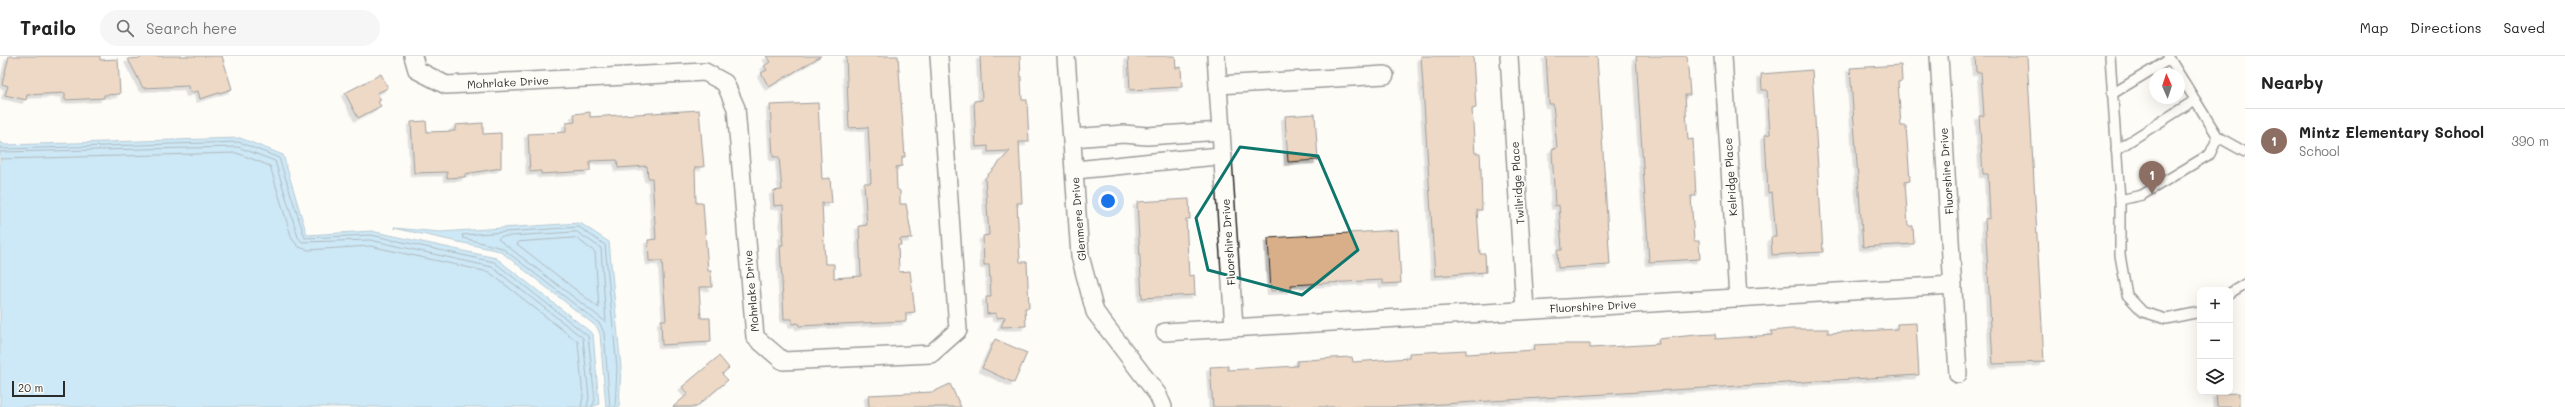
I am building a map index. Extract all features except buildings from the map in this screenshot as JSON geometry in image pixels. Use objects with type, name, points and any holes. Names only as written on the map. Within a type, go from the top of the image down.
[{"type":"street","name":"Mohrlake Drive","points":[[413,56],[417,70],[446,85],[704,72],[726,83],[736,108],[755,337],[783,360],[931,354],[958,330],[939,56]]},
{"type":"street","name":"Glenmere Drive","points":[[1066,56],[1080,256],[1095,312],[1158,395],[1163,407]]},
{"type":"street","name":"Fluorshire Drive","points":[[1216,56],[1234,328]]},
{"type":"street","name":"Twilridge Place","points":[[1509,56],[1525,310]]},
{"type":"street","name":"Kelridge Place","points":[[1723,56],[1738,298]]},
{"type":"street","name":"Fluorshire Drive","points":[[1939,56],[1958,374]]},
{"type":"street","points":[[1218,85],[1385,75]]},
{"type":"street","points":[[1072,138],[1221,131]]},
{"type":"street","points":[[1138,135],[1140,164]]},
{"type":"street","points":[[1074,170],[1140,164],[1152,161],[1222,156]]},
{"type":"street","name":"Fluorshire Drive","points":[[1165,332],[1953,285]]},
{"type":"lane","points":[[2110,56],[2120,200],[2120,255],[2128,295],[2143,312],[2166,319],[2197,313]]},
{"type":"lane","points":[[2112,94],[2169,57],[2218,137],[2245,152]]},
{"type":"lane","points":[[2116,150],[2195,100]]},
{"type":"lane","points":[[2120,200],[2142,195],[2210,154],[2218,137]]},
{"type":"lane","points":[[2233,292],[2245,284]]},
{"type":"highlighted area","points":[[1240,147],[1318,156],[1358,250],[1302,295],[1208,270],[1196,218]]},
{"type":"water","points":[[240,138],[283,155],[307,235],[371,231],[496,258],[593,334],[599,404],[592,407],[0,407],[0,142],[5,145]]},
{"type":"water","points":[[580,223],[609,242],[621,368],[619,407],[606,407],[600,334],[597,327],[500,251],[394,228],[440,232]]},
{"type":"place","name":"Mintz Elementary School","points":[[2152,194]]}]
